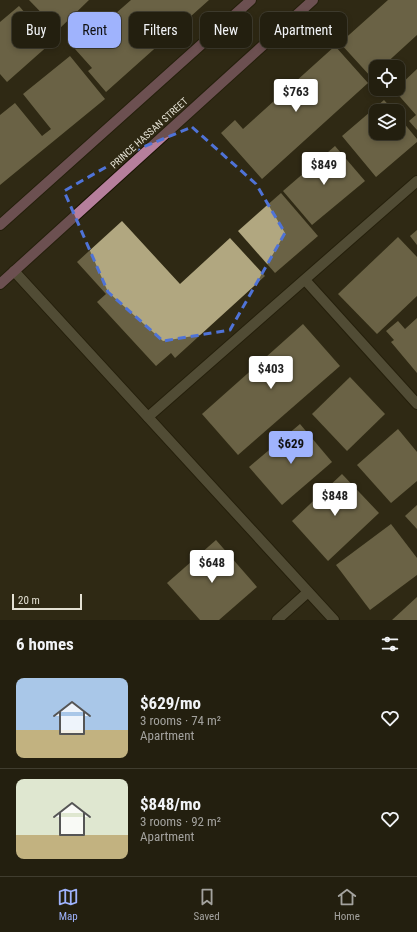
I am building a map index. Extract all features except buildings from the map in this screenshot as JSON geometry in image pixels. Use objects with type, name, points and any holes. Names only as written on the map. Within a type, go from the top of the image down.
[{"type":"main road","points":[[0,225],[251,0]]},
{"type":"main road","name":"PRINCE HASSAN STREET","points":[[0,284],[313,0]]},
{"type":"street","points":[[148,417],[306,281],[417,181]]},
{"type":"street","points":[[14,271],[334,620]]},
{"type":"street","points":[[306,281],[417,404]]},
{"type":"street","points":[[278,620],[308,592]]},
{"type":"highlighted area","points":[[192,127],[256,184],[285,233],[230,330],[163,341],[108,292],[64,191],[136,150]]}]
